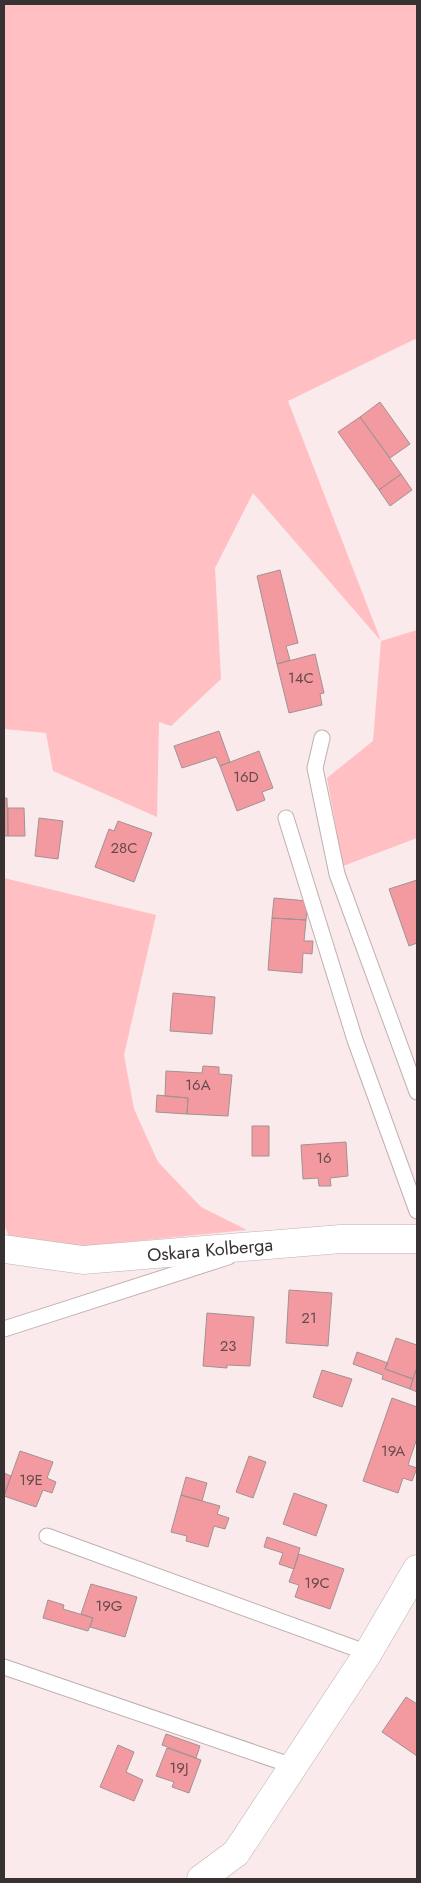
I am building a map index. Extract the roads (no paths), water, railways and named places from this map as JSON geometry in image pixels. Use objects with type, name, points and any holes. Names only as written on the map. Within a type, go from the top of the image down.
[{"type":"street","name":"Oskara Kolberga","points":[[4,1249],[83,1260],[341,1239],[417,1239]]},
{"type":"street","points":[[201,1879],[236,1853],[368,1653],[417,1569]]},
{"type":"lane","points":[[322,738],[315,768],[337,874],[417,1092]]},
{"type":"lane","points":[[286,818],[354,1040],[417,1211]]},
{"type":"lane","points":[[4,1329],[265,1245]]},
{"type":"lane","points":[[48,1536],[368,1653]]},
{"type":"lane","points":[[4,1667],[293,1766]]}]
